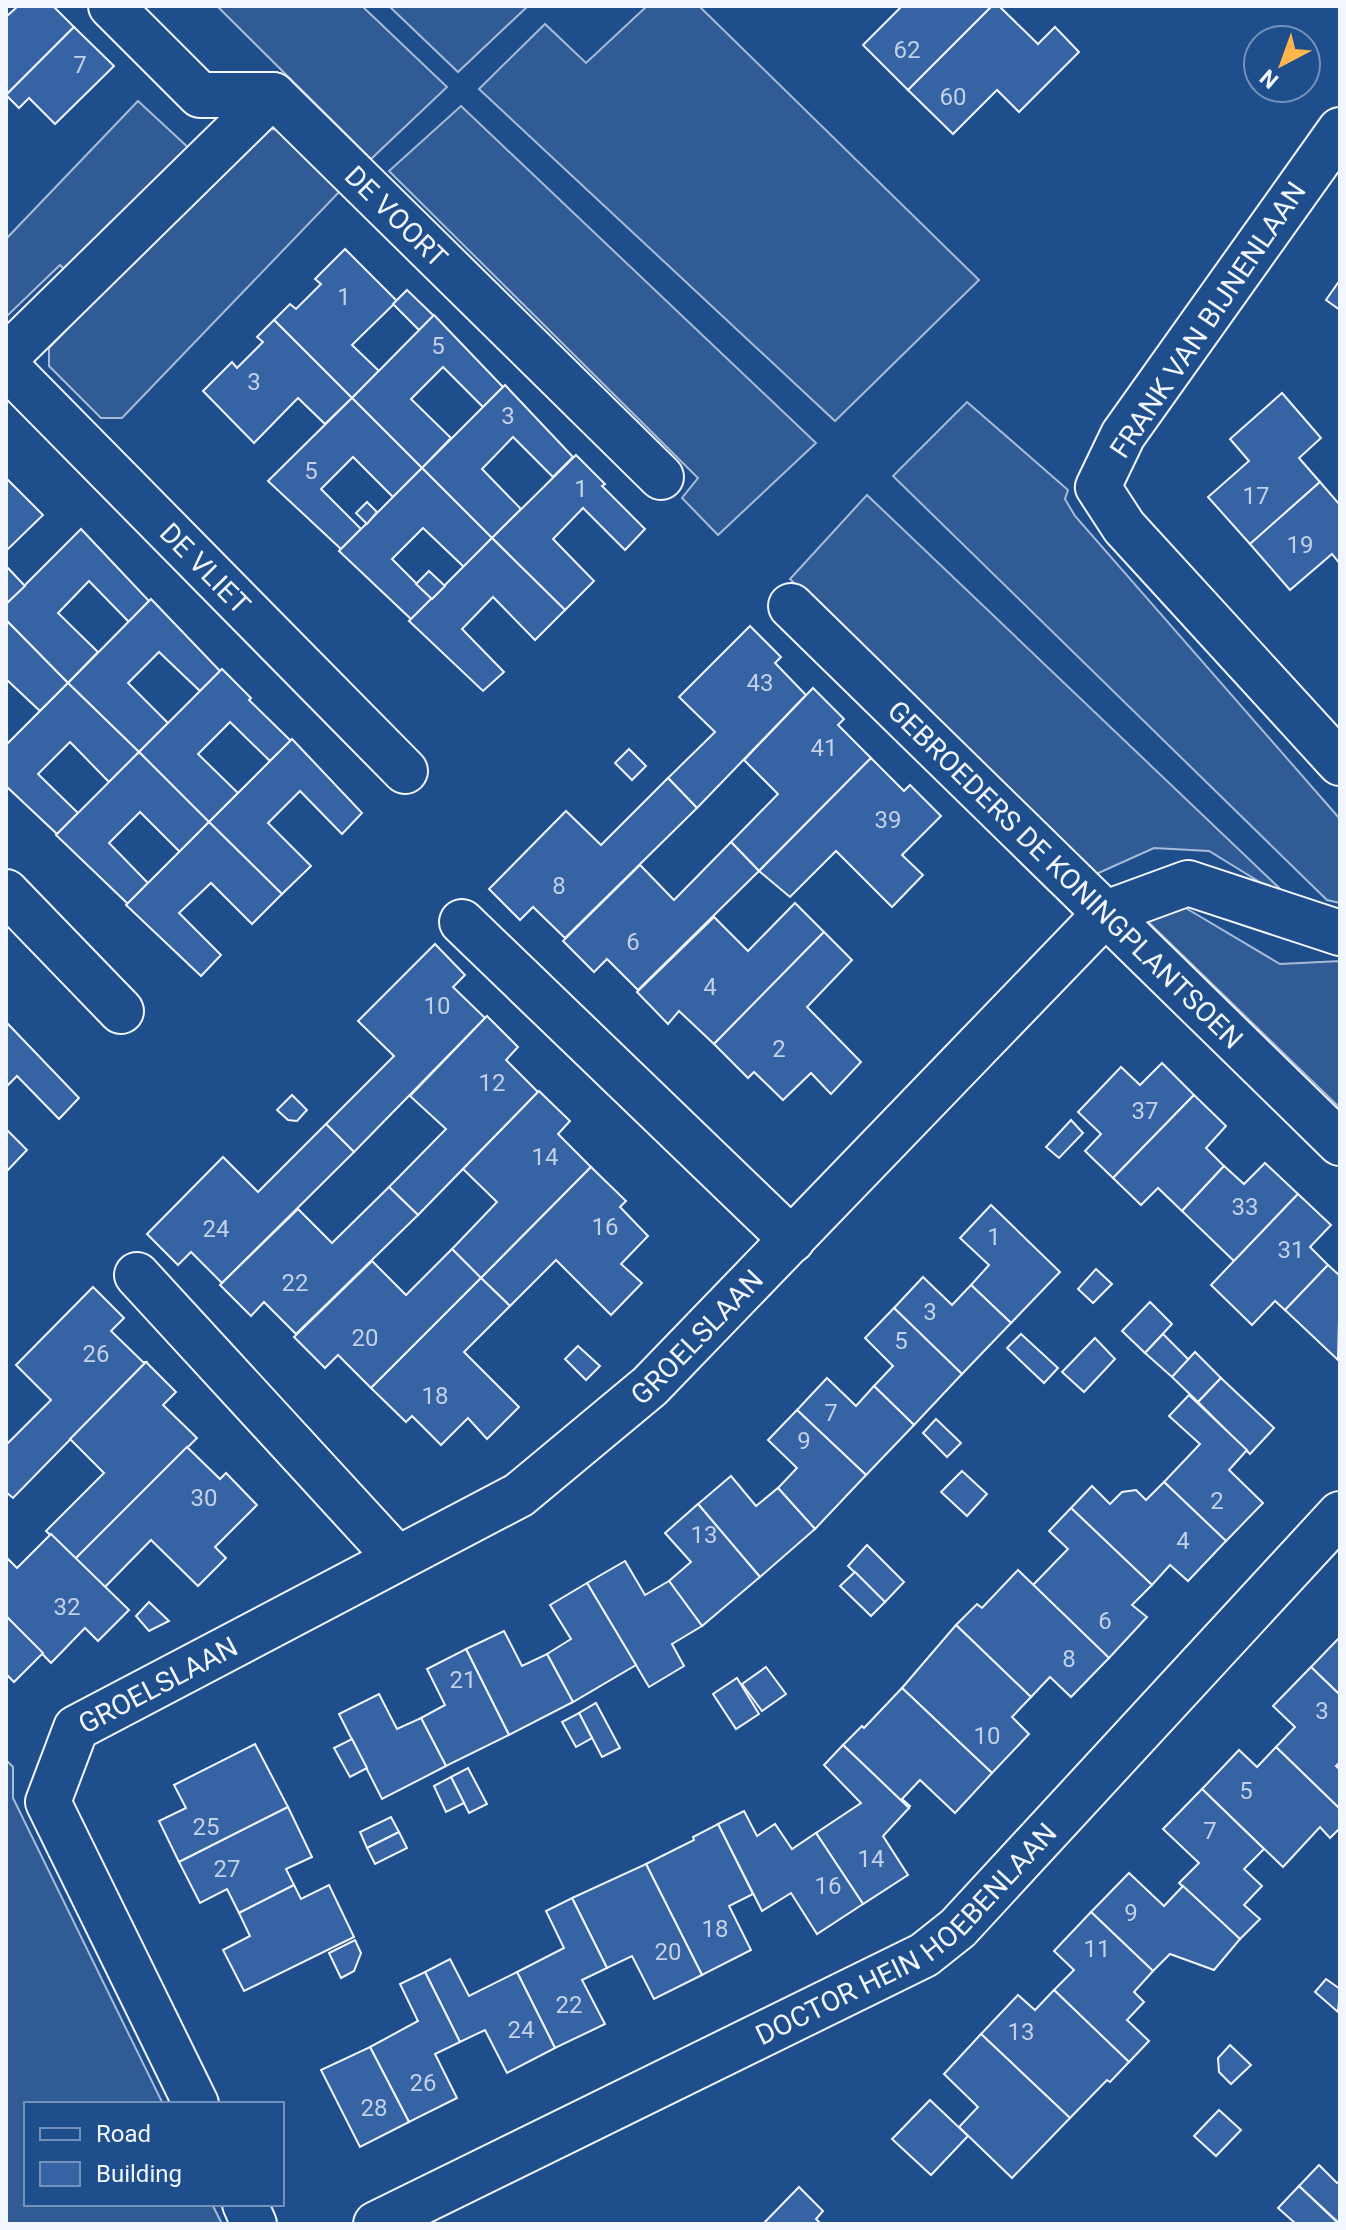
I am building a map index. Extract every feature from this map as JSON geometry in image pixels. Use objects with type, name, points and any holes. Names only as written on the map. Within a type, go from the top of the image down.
[{"type":"street","points":[[111,6],[200,95],[273,95]]},
{"type":"street","points":[[6,357],[273,95]]},
{"type":"street","name":"DE VOORT","points":[[273,95],[661,477]]},
{"type":"street","name":"FRANK VAN BIJNENLAAN","points":[[1340,130],[1123,435],[1098,487],[1124,527],[1340,763]]},
{"type":"street","name":"DE VLIET","points":[[6,366],[405,771]]},
{"type":"street","name":"GEBROEDERS DE KONINGPLANTSOEN","points":[[791,606],[1340,1143]]},
{"type":"street","points":[[1106,913],[1188,883],[1340,933]]},
{"type":"street","points":[[6,892],[121,1011]]},
{"type":"street","name":"GROELSLAAN","points":[[195,2102],[48,1802],[76,1728],[519,1495],[650,1386],[1106,913]]},
{"type":"street","points":[[462,922],[792,1240]]},
{"type":"street","points":[[137,1275],[397,1558]]},
{"type":"street","name":"DOCTOR HEIN HOEBENLAAN","points":[[376,2224],[924,1955],[958,1928],[1340,1514]]},
{"type":"shaded area","points":[[217,6],[362,6],[447,87],[371,159]]},
{"type":"shaded area","points":[[389,6],[528,6],[458,72]]},
{"type":"shaded area","points":[[647,6],[699,6],[979,280],[835,421],[479,89],[545,24],[586,63]]},
{"type":"shaded area","points":[[138,101],[218,175],[266,128],[284,131],[342,189],[122,418],[101,418],[49,366],[49,348],[95,300],[60,265],[6,317],[6,239]]},
{"type":"shaded area","points":[[461,106],[816,443],[718,535],[682,498],[698,478],[389,171]]},
{"type":"shaded area","points":[[967,402],[1068,490],[1065,499],[1075,516],[1340,819],[1340,903],[1327,900],[893,476]]},
{"type":"shaded area","points":[[867,495],[1297,905],[1209,851],[1154,848],[1094,875],[790,579]]},
{"type":"shaded area","points":[[1184,907],[1280,964],[1340,961],[1340,1108],[1140,914]]},
{"type":"shaded area","points":[[6,1760],[13,1767],[13,1798],[162,2102],[24,2102],[24,2206],[213,2206],[222,2224],[6,2224]]},
{"type":"building","points":[[18,6],[53,6],[74,27],[6,95],[6,17]]},
{"type":"building","points":[[902,6],[992,6],[908,90],[863,45]]},
{"type":"building","points":[[992,6],[999,6],[1038,44],[1055,27],[1079,52],[1019,112],[997,90],[953,134],[908,90]]},
{"type":"building","points":[[74,27],[114,66],[55,124],[29,98],[19,108],[6,95]]},
{"type":"building","points":[[345,249],[397,301],[352,345],[379,371],[352,398],[274,320],[290,304],[296,309],[321,284],[315,279]]},
{"type":"building","points":[[1340,280],[1340,310],[1326,300]]},
{"type":"building","points":[[407,290],[434,316],[419,330],[393,304]]},
{"type":"building","points":[[434,315],[503,387],[483,407],[443,367],[411,399],[451,438],[422,468],[352,398]]},
{"type":"building","points":[[274,320],[352,398],[325,424],[298,398],[254,443],[203,391],[232,362],[237,368],[263,342],[257,337]]},
{"type":"building","points":[[505,385],[573,457],[553,477],[513,437],[482,469],[521,509],[492,538],[422,468]]},
{"type":"building","points":[[1282,393],[1321,438],[1299,458],[1320,482],[1250,544],[1208,497],[1249,461],[1230,439]]},
{"type":"building","points":[[352,398],[422,468],[393,497],[353,457],[321,489],[361,529],[341,549],[268,481]]},
{"type":"building","points":[[576,455],[645,529],[625,550],[583,508],[553,539],[594,581],[565,610],[492,538]]},
{"type":"building","points":[[422,468],[492,538],[464,567],[423,528],[392,559],[432,599],[411,619],[339,551]]},
{"type":"building","points":[[6,478],[43,515],[6,551]]},
{"type":"building","points":[[1320,482],[1340,505],[1340,564],[1332,554],[1290,590],[1250,544]]},
{"type":"building","points":[[367,502],[377,512],[367,524],[356,513]]},
{"type":"building","points":[[81,529],[149,601],[129,622],[89,581],[58,613],[98,652],[68,683],[6,620],[6,604]]},
{"type":"building","points":[[492,538],[565,610],[535,640],[493,597],[462,629],[504,672],[483,691],[409,621]]},
{"type":"building","points":[[6,566],[25,586],[6,604]]},
{"type":"building","points":[[429,571],[445,586],[432,599],[416,584]]},
{"type":"building","points":[[151,599],[220,671],[200,691],[159,652],[128,683],[168,723],[139,752],[68,683]]},
{"type":"building","points":[[6,620],[68,683],[40,711],[6,679]]},
{"type":"building","points":[[750,626],[781,657],[775,663],[806,695],[697,808],[668,778],[715,732],[679,697]]},
{"type":"building","points":[[222,669],[291,741],[270,761],[230,722],[198,754],[238,793],[209,822],[139,752]]},
{"type":"building","points":[[68,683],[139,752],[109,782],[70,742],[38,774],[78,813],[57,834],[6,786],[6,745]]},
{"type":"building","points":[[813,688],[844,719],[838,725],[871,758],[759,871],[731,842],[778,794],[744,760]]},
{"type":"building","points":[[292,739],[362,813],[342,834],[300,791],[268,823],[311,866],[282,894],[209,822]]},
{"type":"building","points":[[629,749],[646,766],[632,780],[615,763]]},
{"type":"building","points":[[139,752],[209,822],[180,852],[140,812],[109,843],[148,883],[128,904],[56,835]]},
{"type":"building","points":[[871,758],[904,791],[910,785],[941,816],[902,855],[923,875],[892,907],[836,851],[790,897],[759,871]]},
{"type":"building","points":[[668,778],[697,808],[565,938],[533,907],[520,920],[489,889],[566,811],[601,845]]},
{"type":"building","points":[[209,822],[282,894],[252,924],[211,883],[179,913],[221,955],[201,976],[126,905]]},
{"type":"building","points":[[731,842],[759,871],[638,990],[607,959],[594,972],[563,941],[640,865],[674,900]]},
{"type":"building","points":[[795,903],[824,932],[714,1044],[679,1011],[668,1024],[637,992],[714,917],[748,951]]},
{"type":"building","points":[[824,932],[852,960],[807,1007],[861,1062],[831,1094],[811,1073],[783,1100],[754,1072],[748,1078],[714,1044]]},
{"type":"building","points":[[435,944],[465,975],[453,987],[485,1018],[354,1152],[326,1124],[394,1056],[358,1021]]},
{"type":"building","points":[[487,1016],[518,1047],[506,1060],[538,1092],[418,1215],[389,1187],[446,1129],[410,1096]]},
{"type":"building","points":[[8,1024],[79,1098],[59,1119],[17,1076],[6,1087]]},
{"type":"building","points":[[1162,1063],[1194,1095],[1113,1178],[1085,1151],[1101,1134],[1078,1112],[1121,1067],[1140,1085]]},
{"type":"building","points":[[539,1091],[570,1121],[558,1134],[591,1167],[481,1278],[452,1249],[497,1202],[463,1169]]},
{"type":"building","points":[[292,1095],[307,1110],[297,1121],[288,1120],[277,1110]]},
{"type":"building","points":[[1194,1095],[1226,1126],[1206,1148],[1224,1166],[1182,1211],[1158,1188],[1141,1205],[1113,1178]]},
{"type":"building","points":[[1071,1120],[1083,1133],[1059,1158],[1046,1147]]},
{"type":"building","points":[[326,1124],[354,1152],[222,1283],[191,1252],[178,1265],[147,1234],[223,1157],[258,1192]]},
{"type":"building","points":[[6,1129],[27,1150],[6,1172]]},
{"type":"building","points":[[1265,1163],[1298,1194],[1234,1261],[1182,1211],[1224,1166],[1244,1184]]},
{"type":"building","points":[[591,1167],[626,1201],[620,1207],[648,1236],[621,1264],[642,1283],[611,1315],[556,1260],[510,1306],[481,1278]]},
{"type":"building","points":[[389,1187],[418,1215],[296,1334],[264,1302],[251,1316],[220,1285],[298,1209],[332,1243]]},
{"type":"building","points":[[1298,1194],[1331,1225],[1310,1247],[1328,1265],[1285,1310],[1275,1301],[1252,1325],[1211,1285]]},
{"type":"building","points":[[991,1205],[1060,1272],[1011,1323],[971,1285],[989,1265],[960,1238]]},
{"type":"building","points":[[452,1249],[481,1278],[371,1388],[338,1355],[325,1368],[294,1337],[372,1261],[406,1295]]},
{"type":"building","points":[[1328,1265],[1340,1276],[1338,1360],[1285,1310]]},
{"type":"building","points":[[1096,1269],[1112,1284],[1093,1303],[1078,1289]]},
{"type":"building","points":[[923,1277],[952,1305],[971,1285],[1011,1323],[962,1374],[894,1308]]},
{"type":"building","points":[[481,1278],[510,1306],[464,1352],[519,1407],[487,1439],[468,1418],[441,1445],[412,1416],[406,1422],[371,1388]]},
{"type":"building","points":[[93,1287],[124,1318],[111,1331],[146,1362],[13,1498],[6,1492],[6,1445],[51,1400],[16,1365]]},
{"type":"building","points":[[1150,1302],[1172,1324],[1145,1353],[1122,1331]]},
{"type":"building","points":[[894,1308],[962,1374],[914,1425],[874,1386],[893,1366],[865,1338]]},
{"type":"building","points":[[1021,1334],[1058,1368],[1044,1383],[1007,1348]]},
{"type":"building","points":[[1163,1334],[1189,1360],[1172,1377],[1145,1353]]},
{"type":"building","points":[[1095,1338],[1115,1359],[1084,1392],[1062,1372]]},
{"type":"building","points":[[578,1346],[600,1366],[586,1380],[565,1359]]},
{"type":"building","points":[[1195,1352],[1221,1378],[1198,1402],[1172,1377]]},
{"type":"building","points":[[146,1362],[176,1392],[163,1405],[197,1438],[75,1559],[46,1531],[104,1473],[70,1439]]},
{"type":"building","points":[[827,1378],[856,1406],[874,1386],[914,1425],[866,1475],[797,1410]]},
{"type":"building","points":[[1221,1378],[1274,1428],[1250,1454],[1198,1402]]},
{"type":"building","points":[[1189,1395],[1247,1450],[1229,1470],[1263,1503],[1226,1541],[1164,1482],[1200,1444],[1169,1416]]},
{"type":"building","points":[[797,1410],[866,1475],[815,1529],[778,1488],[797,1468],[768,1440]]},
{"type":"building","points":[[936,1419],[961,1443],[947,1457],[923,1433]]},
{"type":"building","points":[[187,1447],[220,1479],[226,1473],[257,1505],[215,1547],[226,1558],[198,1586],[151,1540],[104,1588],[75,1559]]},
{"type":"building","points":[[962,1471],[987,1494],[967,1516],[941,1492]]},
{"type":"building","points":[[731,1476],[756,1506],[778,1488],[815,1529],[760,1577],[698,1504]]},
{"type":"building","points":[[1164,1482],[1226,1541],[1188,1581],[1170,1565],[1152,1585],[1071,1508],[1092,1486],[1110,1504],[1122,1492],[1136,1490],[1146,1500]]},
{"type":"building","points":[[698,1504],[760,1577],[702,1626],[669,1581],[691,1562],[665,1533]]},
{"type":"building","points":[[1071,1508],[1152,1585],[1132,1605],[1147,1617],[1109,1658],[1033,1585],[1068,1549],[1049,1531]]},
{"type":"building","points":[[51,1534],[129,1610],[98,1641],[85,1628],[51,1663],[6,1616],[6,1557],[17,1568]]},
{"type":"building","points":[[867,1545],[904,1582],[885,1602],[848,1566]]},
{"type":"building","points":[[625,1561],[645,1595],[669,1581],[702,1626],[672,1644],[684,1666],[649,1687],[587,1583]]},
{"type":"building","points":[[1018,1570],[1109,1658],[1071,1697],[1050,1677],[1031,1697],[956,1625],[977,1604],[982,1608]]},
{"type":"building","points":[[855,1572],[885,1602],[871,1616],[840,1586]]},
{"type":"building","points":[[587,1583],[636,1665],[573,1702],[547,1654],[571,1639],[550,1605]]},
{"type":"building","points":[[149,1602],[169,1621],[149,1631],[136,1616]]},
{"type":"building","points":[[6,1616],[43,1653],[14,1682],[6,1674]]},
{"type":"building","points":[[956,1625],[1031,1697],[1012,1717],[1029,1734],[992,1773],[902,1688]]},
{"type":"building","points":[[504,1631],[522,1666],[547,1654],[573,1702],[509,1735],[466,1649]]},
{"type":"building","points":[[1340,1637],[1340,1695],[1311,1667]]},
{"type":"building","points":[[466,1649],[509,1735],[446,1766],[421,1718],[445,1705],[427,1669]]},
{"type":"building","points":[[766,1667],[786,1694],[762,1711],[742,1684]]},
{"type":"building","points":[[1311,1667],[1340,1695],[1340,1762],[1336,1766],[1340,1770],[1340,1809],[1276,1747],[1295,1727],[1273,1706]]},
{"type":"building","points":[[737,1678],[759,1714],[736,1729],[713,1694]]},
{"type":"building","points":[[902,1688],[992,1773],[955,1813],[920,1780],[902,1799],[909,1808],[843,1745]]},
{"type":"building","points":[[379,1694],[397,1729],[421,1718],[446,1766],[382,1799],[339,1714]]},
{"type":"building","points":[[596,1703],[620,1748],[602,1757],[579,1713]]},
{"type":"building","points":[[579,1713],[592,1738],[576,1747],[562,1722]]},
{"type":"building","points":[[352,1739],[367,1768],[350,1777],[334,1748]]},
{"type":"building","points":[[255,1744],[288,1807],[179,1862],[159,1821],[186,1808],[174,1785]]},
{"type":"building","points":[[843,1745],[909,1808],[883,1836],[908,1875],[863,1904],[816,1833],[861,1803],[824,1765]]},
{"type":"building","points":[[1276,1747],[1340,1809],[1340,1828],[1330,1838],[1320,1827],[1283,1867],[1202,1789],[1239,1750],[1257,1767]]},
{"type":"building","points":[[468,1768],[487,1804],[469,1813],[451,1777]]},
{"type":"building","points":[[451,1777],[464,1803],[446,1812],[434,1786]]},
{"type":"building","points":[[1202,1789],[1264,1849],[1244,1869],[1262,1886],[1244,1905],[1260,1919],[1240,1939],[1179,1883],[1199,1863],[1163,1829]]},
{"type":"building","points":[[288,1807],[312,1857],[286,1869],[294,1885],[239,1913],[227,1889],[200,1903],[179,1862]]},
{"type":"building","points":[[744,1811],[757,1836],[775,1824],[792,1849],[816,1833],[863,1904],[817,1934],[791,1893],[762,1911],[718,1824]]},
{"type":"building","points":[[391,1817],[399,1832],[367,1848],[360,1832]]},
{"type":"building","points":[[718,1824],[753,1894],[729,1906],[751,1950],[702,1975],[646,1864]]},
{"type":"building","points":[[399,1832],[407,1848],[375,1864],[367,1848]]},
{"type":"building","points":[[646,1864],[702,1975],[654,1999],[632,1956],[607,1968],[572,1898]]},
{"type":"building","points":[[1129,1873],[1164,1906],[1183,1886],[1240,1939],[1214,1970],[1170,1954],[1153,1971],[1091,1912]]},
{"type":"building","points":[[294,1885],[301,1899],[329,1885],[354,1937],[244,1991],[223,1950],[250,1936],[239,1913]]},
{"type":"building","points":[[572,1898],[607,1968],[582,1980],[605,2024],[555,2048],[517,1972],[564,1948],[546,1911]]},
{"type":"building","points":[[1091,1912],[1153,1971],[1134,1992],[1144,2002],[1127,2020],[1149,2041],[1129,2062],[1054,1990],[1074,1970],[1054,1951]]},
{"type":"building","points":[[355,1940],[361,1953],[354,1971],[341,1978],[329,1953]]},
{"type":"building","points":[[450,1959],[469,1996],[517,1972],[555,2048],[507,2073],[485,2030],[460,2042],[425,1972]]},
{"type":"building","points":[[425,1972],[460,2042],[435,2054],[457,2098],[409,2122],[370,2047],[418,2021],[400,1984]]},
{"type":"building","points":[[1326,1979],[1340,1989],[1338,2012],[1315,1992]]},
{"type":"building","points":[[1054,1990],[1129,2062],[1070,2118],[981,2034],[1018,1995],[1035,2010]]},
{"type":"building","points":[[981,2034],[1070,2118],[1012,2178],[959,2127],[978,2107],[944,2074]]},
{"type":"building","points":[[1230,2045],[1251,2065],[1231,2084],[1219,2072],[1218,2058]]},
{"type":"building","points":[[370,2047],[409,2122],[360,2147],[321,2070]]},
{"type":"building","points":[[930,2100],[968,2136],[931,2175],[892,2139]]},
{"type":"building","points":[[1219,2110],[1241,2130],[1216,2156],[1194,2136]]},
{"type":"building","points":[[1319,2165],[1337,2183],[1340,2181],[1340,2224],[1299,2186]]},
{"type":"building","points":[[1299,2186],[1339,2224],[1296,2224],[1278,2208]]},
{"type":"building","points":[[799,2187],[823,2211],[816,2219],[821,2224],[763,2224]]}]
